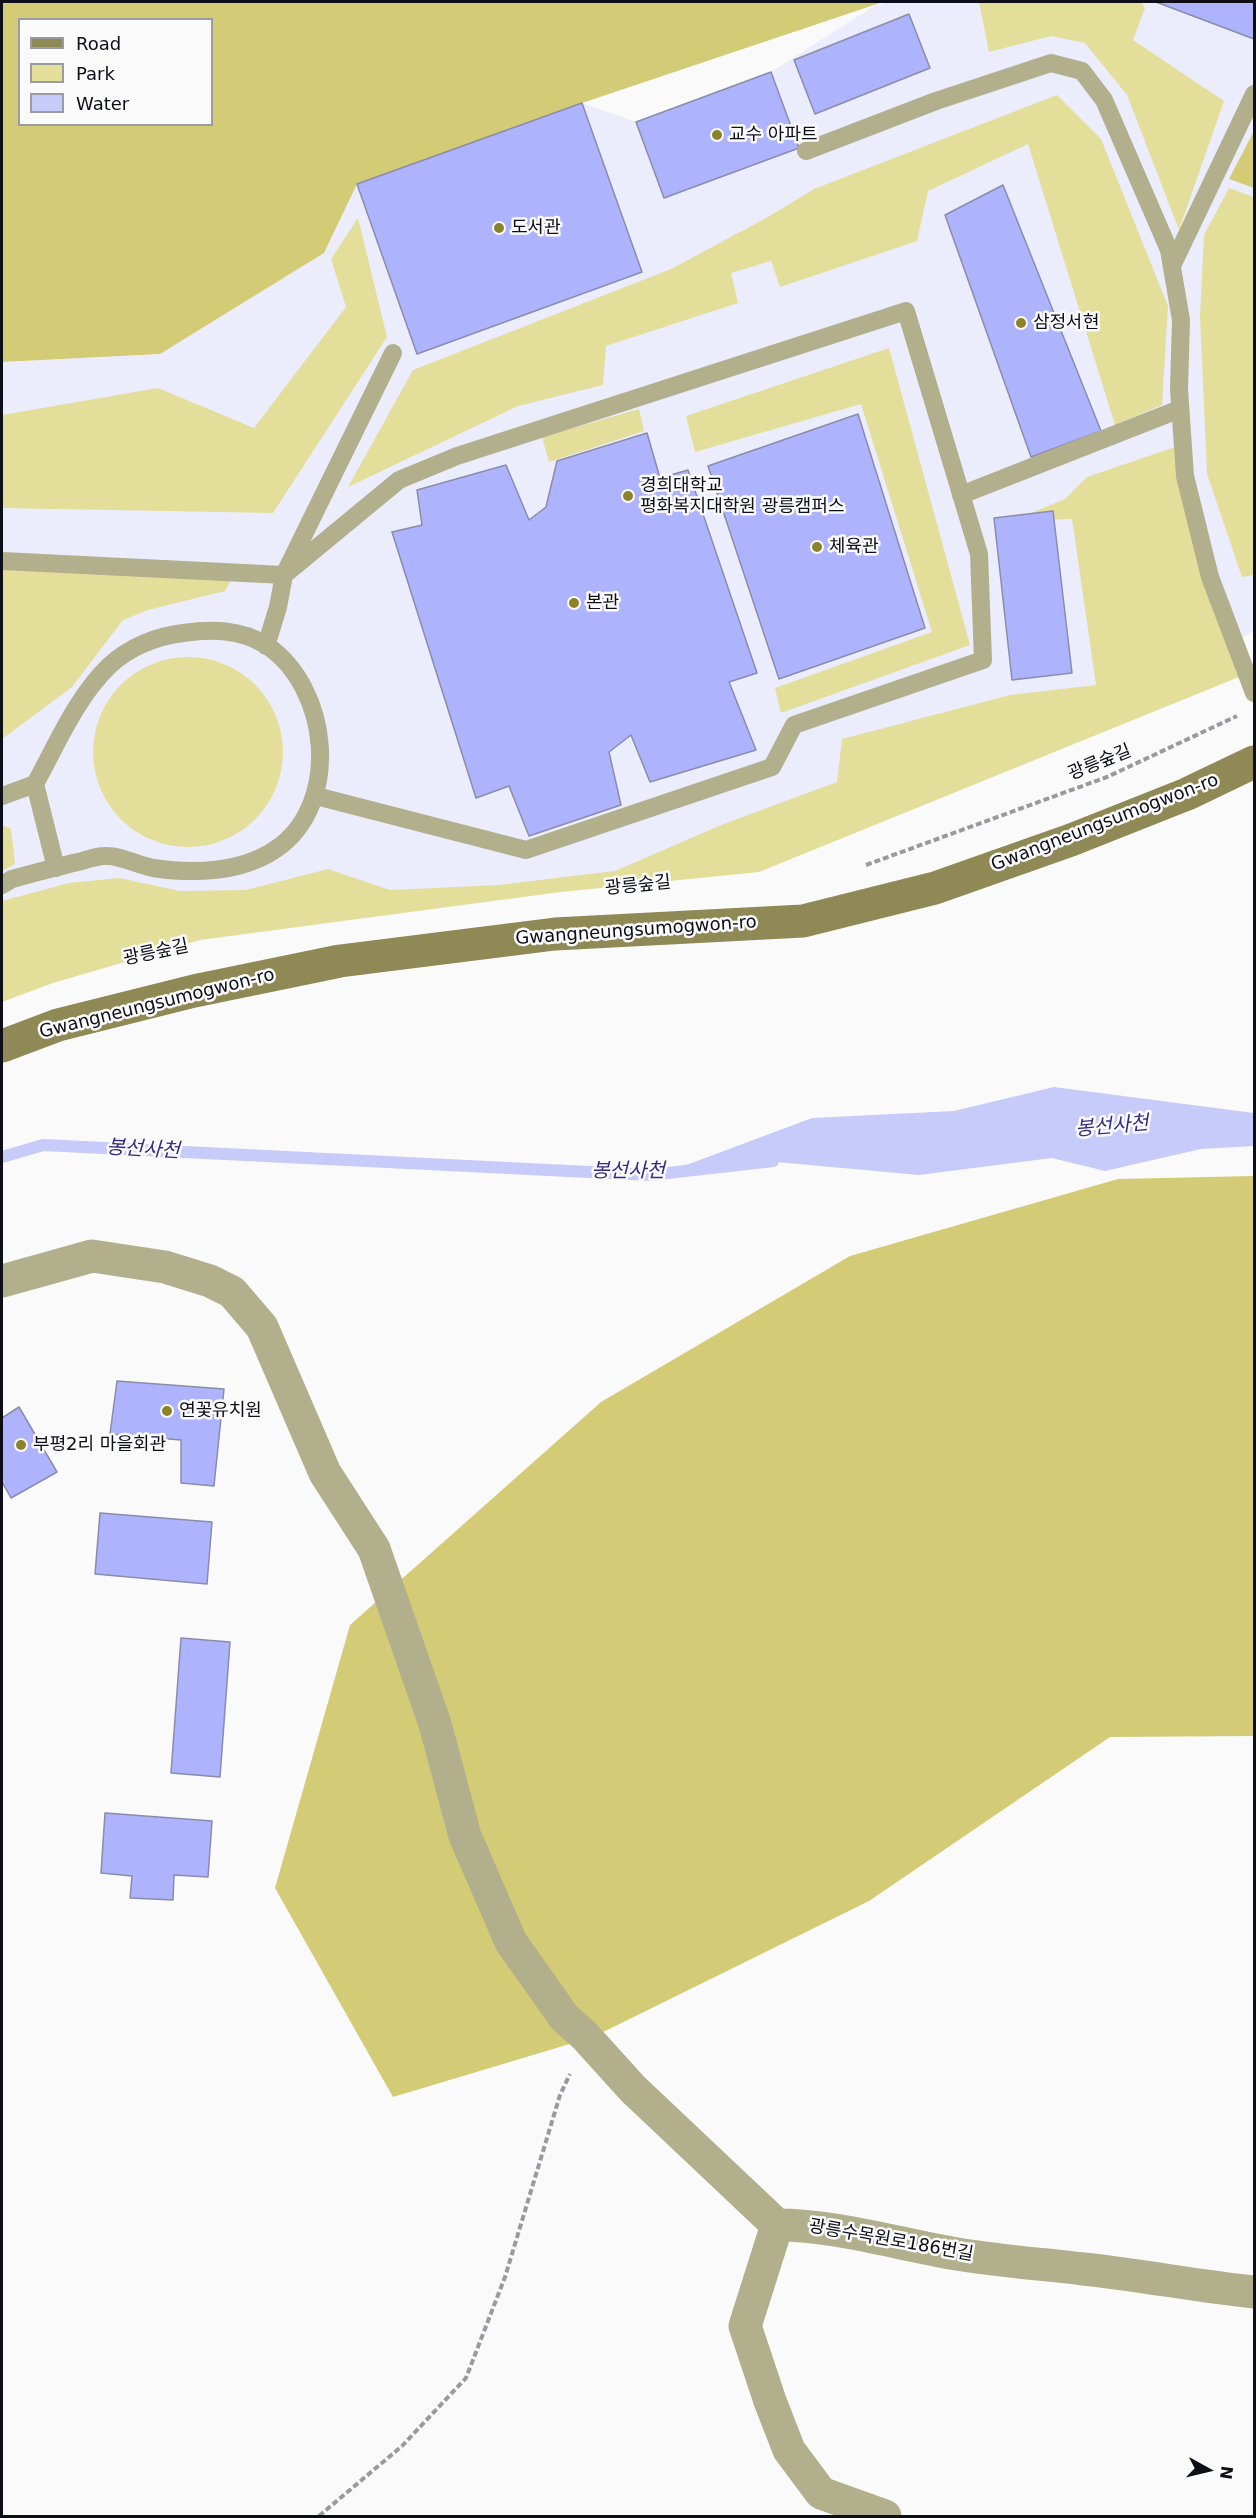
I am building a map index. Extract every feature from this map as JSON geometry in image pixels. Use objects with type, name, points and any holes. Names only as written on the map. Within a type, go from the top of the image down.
[{"type":"street","name":"Gwangneungsumogwon-ro","points":[[2,1046],[58,1025],[194,991],[340,961],[555,934],[803,921],[935,888],[1071,840],[1187,794],[1254,762]]},
{"type":"street","points":[[2,1281],[92,1256],[165,1267],[210,1281],[232,1293],[262,1327],[325,1473],[374,1549],[435,1724],[465,1836],[511,1942],[564,2017],[585,2036],[633,2089],[777,2225],[745,2326],[770,2402],[789,2450],[820,2493],[885,2517]]},
{"type":"street","name":"광릉수목원로186번길","points":[[777,2225],[810,2225],[896,2244],[1010,2262],[1084,2269],[1174,2283],[1254,2292]]},
{"type":"lane","points":[[806,151],[936,101],[1051,63],[1082,71],[1104,100],[1169,250],[1181,320],[1180,409],[1185,476],[1210,577],[1254,693]]},
{"type":"lane","points":[[1172,266],[1254,94]]},
{"type":"lane","points":[[2,561],[284,575],[399,480],[457,456],[906,311],[978,554],[983,660],[794,725],[772,767],[526,850],[316,796]]},
{"type":"lane","points":[[266,646],[278,608],[284,575],[393,353]]},
{"type":"lane","points":[[961,495],[1180,409]]},
{"type":"lane","points":[[2,796],[35,784],[87,690],[111,664],[134,648],[168,635],[212,629],[244,635],[266,646],[283,661],[304,687],[316,722],[320,758],[316,796],[300,825],[276,849],[246,863],[207,872],[152,868],[105,856],[12,879],[2,885]]},
{"type":"lane","points":[[35,784],[56,867]]},
{"type":"path","name":"광릉숲길","points":[[863,866],[1107,777],[1244,713]]},
{"type":"path","points":[[319,2517],[402,2446],[466,2378],[505,2277],[561,2095],[585,2036]]},
{"type":"shaded area","points":[[2,2],[883,2],[582,103],[357,184],[324,253],[160,354],[2,362]]},
{"type":"shaded area","name":"경희대학교 평화복지대학원 광릉캠퍼스","points":[[889,2],[1254,2],[1254,630],[1223,651],[745,856],[195,934],[2,992],[2,362],[160,354],[324,253],[357,184],[582,103],[636,122],[771,72],[874,6]]},
{"type":"shaded area","points":[[1254,131],[1254,188],[1229,179]]},
{"type":"shaded area","points":[[1254,1176],[1254,1736],[1110,1737],[869,1901],[593,2037],[393,2097],[275,1888],[350,1625],[601,1402],[850,1256],[1118,1179]]},
{"type":"green space","points":[[979,2],[1141,2],[1145,8],[1133,40],[1224,101],[1179,230],[1127,95],[1085,43],[1051,36],[989,52]]},
{"type":"green space","points":[[1057,95],[1101,139],[1168,306],[1162,405],[1115,425],[1028,144],[928,191],[917,241],[780,287],[771,261],[731,273],[738,303],[606,346],[603,385],[518,406],[348,487],[413,370],[671,269],[768,217],[814,189]]},
{"type":"green space","points":[[1229,188],[1254,197],[1254,575],[1242,577],[1207,474],[1200,316],[1204,235]]},
{"type":"green space","points":[[358,218],[387,337],[273,513],[2,508],[2,415],[158,388],[254,428],[346,307],[331,259]]},
{"type":"green space","points":[[889,348],[970,645],[781,713],[775,688],[932,632],[861,404],[695,452],[686,416]]},
{"type":"green space","points":[[639,409],[644,431],[549,462],[542,437]]},
{"type":"green space","points":[[1178,446],[1239,677],[759,872],[561,892],[200,940],[53,983],[2,1002],[2,901],[69,883],[119,878],[180,891],[246,890],[328,869],[390,890],[498,885],[615,871],[721,825],[837,782],[842,739],[1010,695],[1096,685],[1072,519],[1012,521],[1065,499],[1087,477]]},
{"type":"green space","points":[[2,565],[239,567],[225,591],[148,610],[123,620],[72,687],[2,739]]},
{"type":"green space","points":[[179,657],[197,657],[233,668],[248,678],[262,692],[279,724],[283,752],[279,780],[272,797],[262,812],[248,826],[216,843],[197,847],[179,847],[143,836],[128,826],[114,812],[97,780],[93,761],[93,743],[104,707],[114,692],[128,678],[160,661]]},
{"type":"green space","points":[[2,825],[11,829],[15,864],[2,871]]},
{"type":"water","points":[[1054,1087],[1254,1113],[1254,1146],[1201,1149],[1105,1171],[1052,1158],[919,1175],[777,1162],[681,1167],[812,1118],[954,1111]]},
{"type":"building","points":[[1156,2],[1254,2],[1254,39]]},
{"type":"building","points":[[909,14],[930,68],[815,114],[794,60]]},
{"type":"building","name":"교수 아파트","points":[[771,72],[799,148],[664,198],[636,122]]},
{"type":"building","name":"도서관","points":[[582,103],[642,272],[417,354],[357,184]]},
{"type":"building","name":"삼정서현","points":[[1003,185],[1101,431],[1031,457],[945,215]]},
{"type":"building","name":"체육관","points":[[858,414],[925,628],[779,679],[708,466]]},
{"type":"building","name":"본관","points":[[647,433],[660,478],[688,470],[757,673],[729,682],[756,750],[650,782],[631,735],[609,752],[621,805],[529,836],[509,786],[476,798],[392,532],[422,525],[417,490],[506,465],[529,520],[546,507],[557,461]]},
{"type":"building","points":[[1053,511],[1072,673],[1012,680],[994,518]]},
{"type":"building","name":"연꽃유치원","points":[[117,1381],[224,1389],[214,1486],[181,1483],[181,1440],[110,1434]]},
{"type":"building","name":"부평2리 마을회관","points":[[19,1407],[57,1472],[11,1498],[2,1482],[2,1418]]},
{"type":"building","points":[[100,1513],[212,1522],[207,1584],[95,1574]]},
{"type":"building","points":[[181,1638],[230,1642],[220,1777],[171,1773]]},
{"type":"building","points":[[105,1813],[212,1821],[208,1877],[174,1875],[173,1900],[130,1898],[132,1876],[101,1873]]},
{"type":"waterway","name":"봉선사천","points":[[2,1157],[43,1145],[650,1175],[773,1161]]},
{"type":"place","name":"교수 아파트","points":[[717,135]]},
{"type":"place","name":"도서관","points":[[499,228]]},
{"type":"place","name":"삼정서현","points":[[1021,323]]},
{"type":"place","name":"경희대학교 평화복지대학원 광릉캠퍼스","points":[[628,496]]},
{"type":"place","name":"체육관","points":[[817,547]]},
{"type":"place","name":"본관","points":[[574,603]]},
{"type":"place","name":"연꽃유치원","points":[[167,1411]]},
{"type":"place","name":"부평2리 마을회관","points":[[21,1445]]}]
